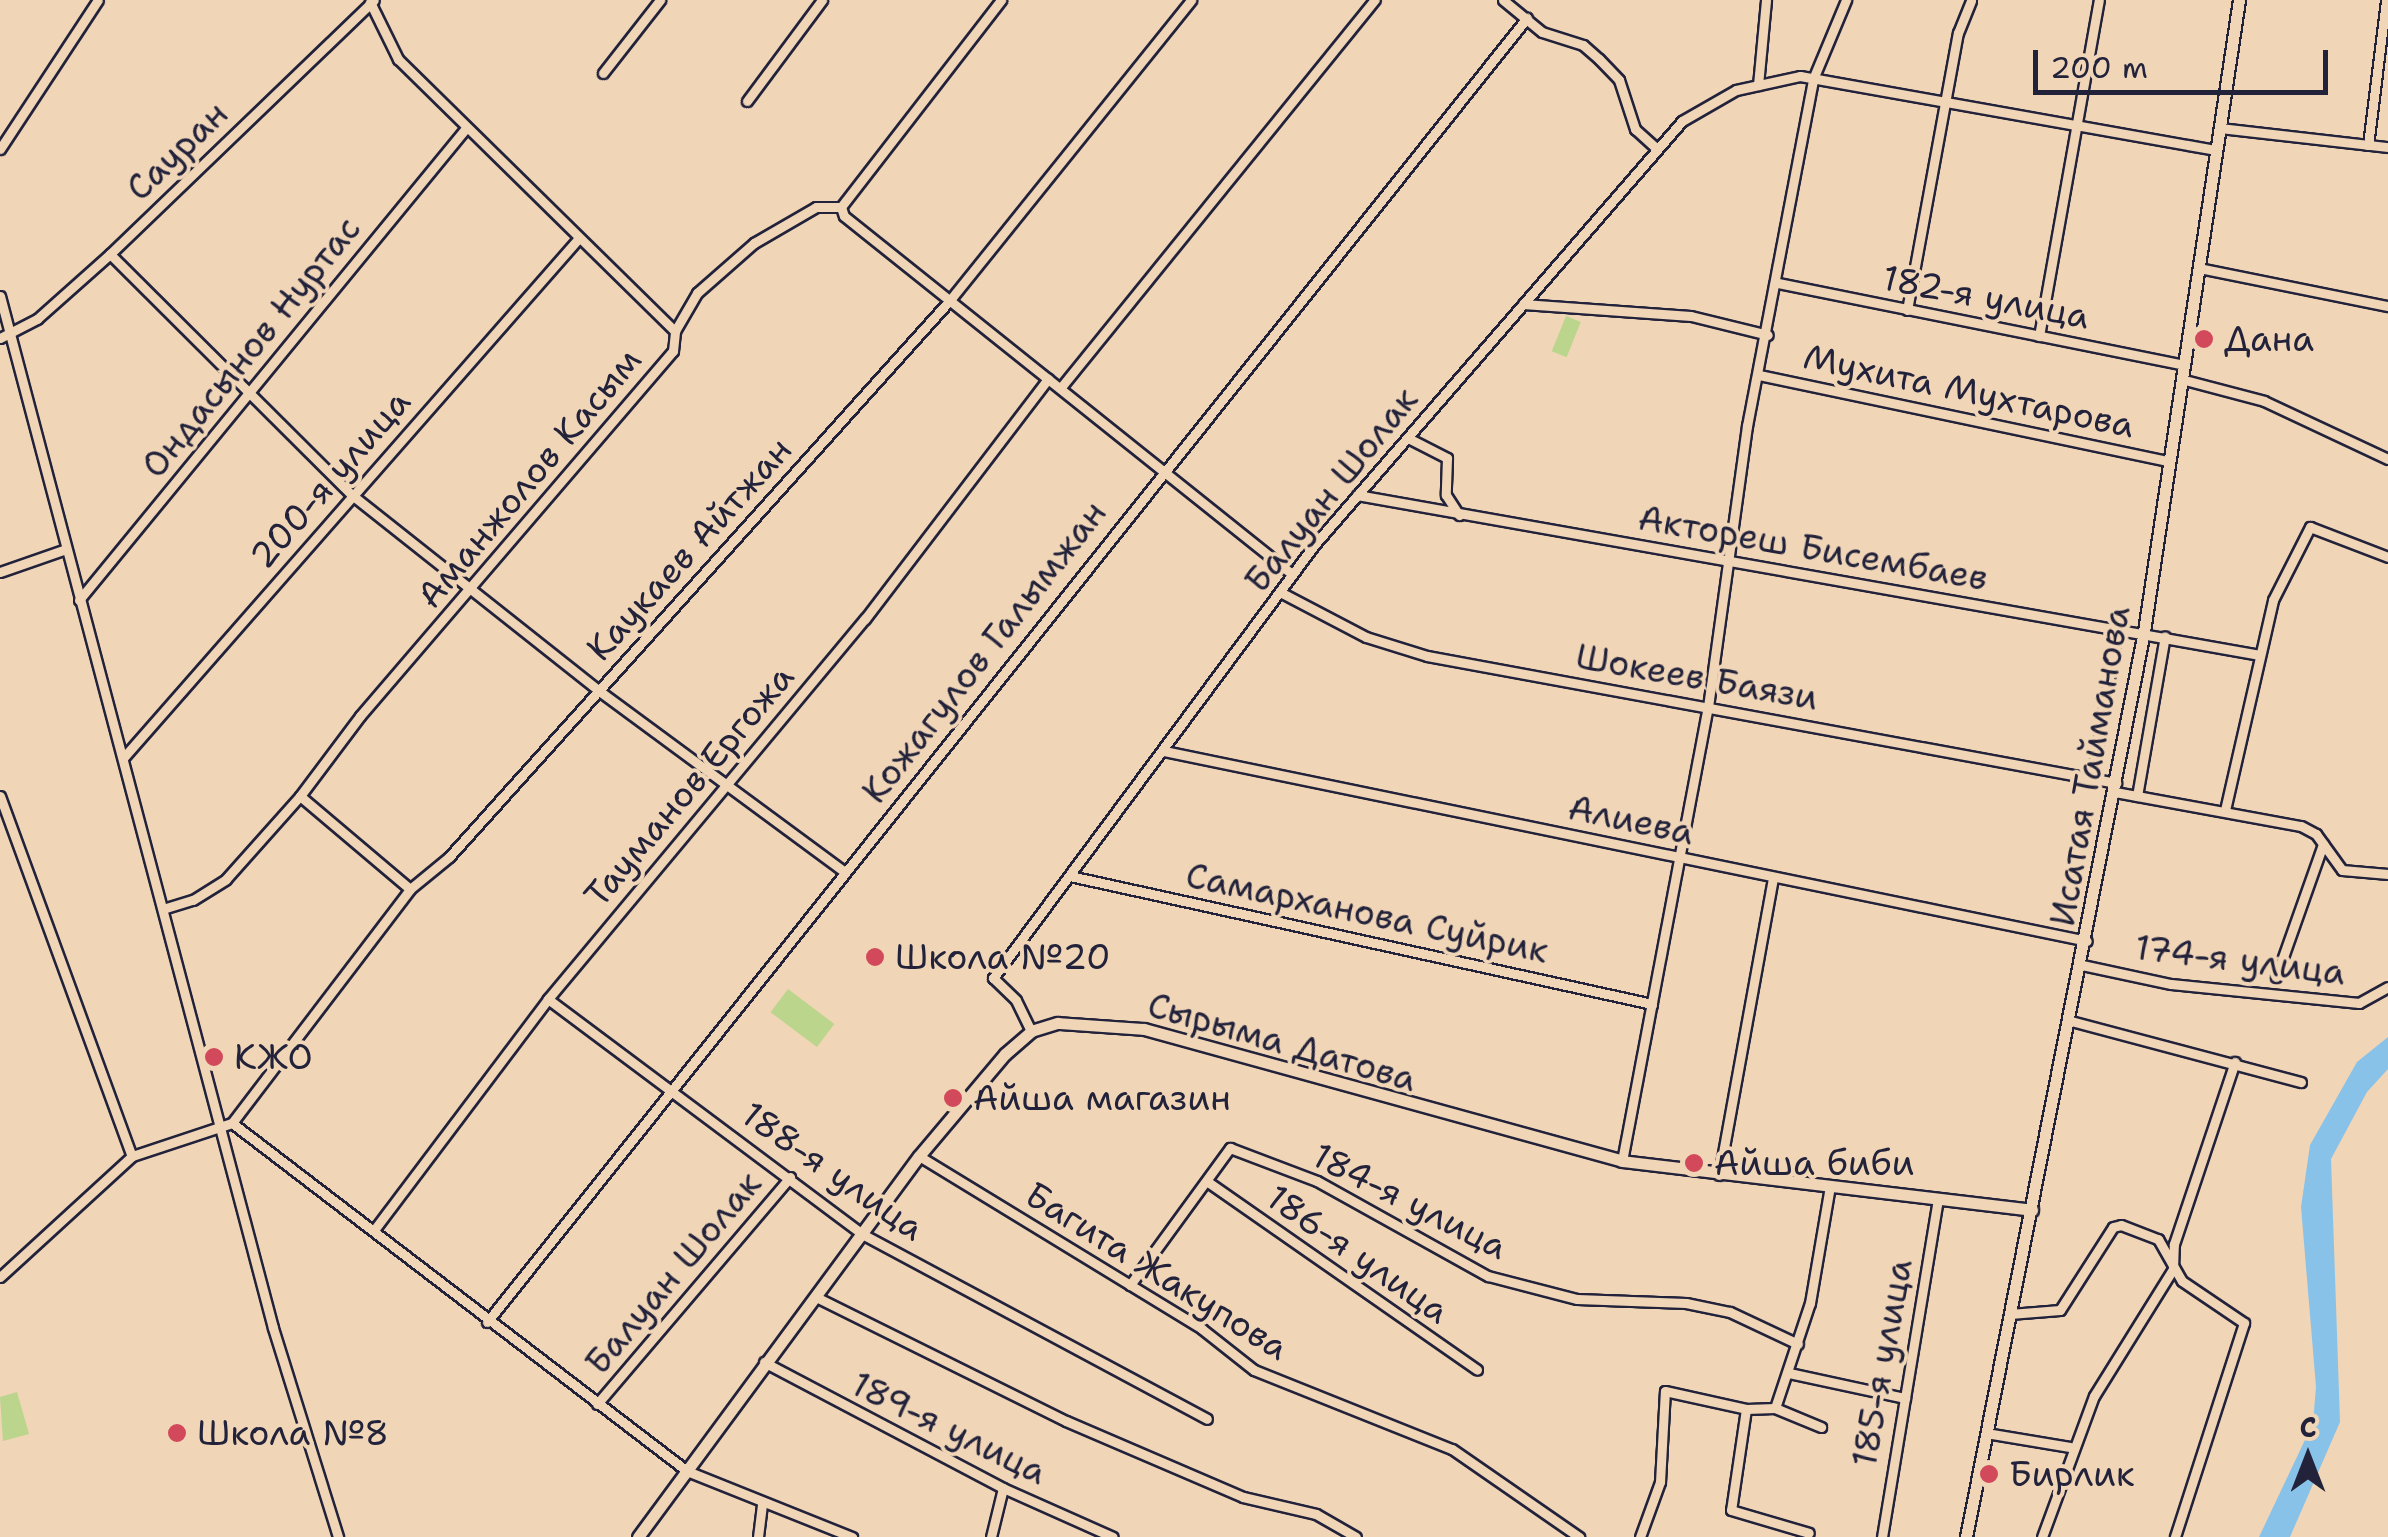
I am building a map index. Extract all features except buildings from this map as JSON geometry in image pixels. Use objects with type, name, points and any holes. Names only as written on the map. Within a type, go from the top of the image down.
[{"type":"street","points":[[0,149],[98,0]]},
{"type":"street","points":[[603,73],[660,0]]},
{"type":"street","points":[[748,101],[822,0]]},
{"type":"street","points":[[1001,0],[842,207],[844,216],[1048,379],[1062,386],[1292,574]]},
{"type":"street","name":"Каукаев Айтжан","points":[[226,1123],[410,889],[449,857],[950,300],[1191,0]]},
{"type":"street","points":[[1062,386],[1375,0]]},
{"type":"street","points":[[1503,0],[1599,60],[1619,80],[1635,129],[1655,147]]},
{"type":"street","points":[[1758,85],[1766,0]]},
{"type":"street","points":[[1622,1162],[1708,707],[1759,375],[1813,79],[1846,0]]},
{"type":"street","points":[[1907,310],[1971,0]]},
{"type":"street","points":[[2039,336],[2100,0]]},
{"type":"street","name":"Исатая Тайманова","points":[[1966,1537],[2087,941],[2144,632],[2240,0]]},
{"type":"street","points":[[2368,144],[2386,0]]},
{"type":"street","points":[[371,1],[398,59],[675,331]]},
{"type":"street","name":"Сауран","points":[[12,334],[110,254],[371,1]]},
{"type":"street","name":"Кожагулов Галымжан","points":[[487,1322],[1527,18]]},
{"type":"street","name":"Балуан Шолак","points":[[1031,1031],[1016,1000],[993,978],[1292,574],[1655,147],[1682,121],[1736,90],[1813,79],[2216,150]]},
{"type":"street","name":"Ондасынов Нуртас","points":[[80,600],[466,128]]},
{"type":"street","points":[[2220,128],[2388,146]]},
{"type":"street","name":"Аманжолов Касым","points":[[166,908],[226,879],[300,796],[673,351],[675,331],[697,293],[726,263],[816,207],[842,207]]},
{"type":"street","name":"200-я улица","points":[[124,757],[578,238]]},
{"type":"street","points":[[110,254],[352,495],[598,690],[845,872]]},
{"type":"street","points":[[2199,268],[2388,306]]},
{"type":"street","name":"182-я улица","points":[[1778,283],[2183,365]]},
{"type":"street","points":[[0,296],[66,549],[226,1123],[274,1328],[338,1537]]},
{"type":"street","points":[[1523,304],[1691,316],[1768,335]]},
{"type":"street","points":[[0,338],[12,334]]},
{"type":"street","name":"Мухита Мухтарова","points":[[1759,375],[2168,460]]},
{"type":"street","name":"Тауманов Ергожа","points":[[374,1230],[548,999],[724,782],[865,618],[1048,379]]},
{"type":"street","points":[[2181,379],[2264,401],[2388,459]]},
{"type":"street","points":[[1408,438],[1447,458],[1446,495],[1459,515]]},
{"type":"street","name":"Актореш Бисембаев","points":[[1357,496],[2260,655]]},
{"type":"street","points":[[2226,810],[2260,655],[2283,573],[2310,527],[2388,557]]},
{"type":"street","points":[[0,572],[66,549]]},
{"type":"street","name":"Шокеев Баязи","points":[[1280,592],[1350,630],[1427,656],[2092,778],[2137,796],[2301,826],[2322,844],[2342,870],[2388,874]]},
{"type":"street","points":[[2092,778],[2118,627]]},
{"type":"street","points":[[2137,796],[2164,636]]},
{"type":"street","name":"Алиева","points":[[1164,751],[2087,941]]},
{"type":"street","points":[[0,796],[132,1156]]},
{"type":"street","points":[[300,796],[410,889]]},
{"type":"street","points":[[2276,977],[2322,844]]},
{"type":"street","name":"Самарханова Суйрик","points":[[1070,876],[1652,1004]]},
{"type":"street","points":[[1719,1174],[1773,877]]},
{"type":"street","name":"174-я улица","points":[[2082,964],[2171,984],[2359,1003],[2388,986]]},
{"type":"street","name":"188-я улица","points":[[548,999],[864,1235],[1207,1419]]},
{"type":"street","name":"Сырыма Датова","points":[[1031,1031],[1083,1020],[1144,1029],[1622,1162],[2032,1210]]},
{"type":"street","points":[[2071,1020],[2302,1082]]},
{"type":"street","points":[[638,1537],[919,1156],[1031,1031]]},
{"type":"street","points":[[2042,1537],[2070,1447],[2094,1396],[2173,1269],[2174,1244],[2235,1062]]},
{"type":"street","points":[[0,1277],[132,1156],[226,1123]]},
{"type":"street","points":[[226,1123],[374,1230],[487,1322],[687,1470],[838,1535],[852,1537]]},
{"type":"street","name":"184-я улица","points":[[1208,1182],[1230,1148],[1316,1181],[1488,1276],[1576,1299],[1686,1303],[1730,1312],[1798,1344]]},
{"type":"street","name":"Багита Жакупова","points":[[919,1156],[1130,1285],[1254,1370],[1452,1449],[1579,1537]]},
{"type":"street","name":"Балуан Шолак","points":[[598,1404],[790,1177]]},
{"type":"street","points":[[1130,1285],[1208,1182]]},
{"type":"street","name":"186-я улица","points":[[1208,1182],[1476,1370]]},
{"type":"street","points":[[1774,1408],[1798,1344],[1830,1186]]},
{"type":"street","name":"185-я улица","points":[[1882,1537],[1938,1198]]},
{"type":"street","points":[[2010,1314],[2060,1310],[2113,1227],[2121,1225],[2158,1239],[2173,1269],[2244,1323],[2175,1537]]},
{"type":"street","points":[[816,1297],[1066,1421],[1244,1497],[1316,1514],[1356,1537]]},
{"type":"street","name":"189-я улица","points":[[764,1362],[1002,1488],[1113,1537]]},
{"type":"street","points":[[1789,1372],[1905,1398]]},
{"type":"street","points":[[1640,1537],[1660,1482],[1665,1392],[1746,1410],[1774,1408],[1821,1426]]},
{"type":"street","points":[[1746,1410],[1731,1510],[1808,1533]]},
{"type":"street","points":[[1986,1433],[2070,1447]]},
{"type":"street","points":[[991,1537],[1002,1488]]},
{"type":"street","points":[[758,1537],[762,1503]]},
{"type":"green space","points":[[1566,316],[1581,322],[1567,357],[1552,351]]},
{"type":"green space","points":[[788,989],[834,1024],[817,1047],[771,1012]]},
{"type":"green space","points":[[17,1392],[29,1434],[3,1441],[0,1397]]},
{"type":"water","points":[[2388,1037],[2388,1069],[2367,1092],[2331,1159],[2340,1422],[2290,1537],[2259,1537],[2313,1423],[2316,1387],[2301,1207],[2310,1145],[2357,1062]]},
{"type":"place","name":"Дана","points":[[2204,339]]},
{"type":"place","name":"Школа №20","points":[[875,957]]},
{"type":"place","name":"КЖО","points":[[214,1057]]},
{"type":"place","name":"Айша магазин","points":[[953,1098]]},
{"type":"place","name":"Айша биби","points":[[1694,1163]]},
{"type":"place","name":"Школа №8","points":[[177,1433]]},
{"type":"place","name":"Бирлик","points":[[1989,1474]]}]
